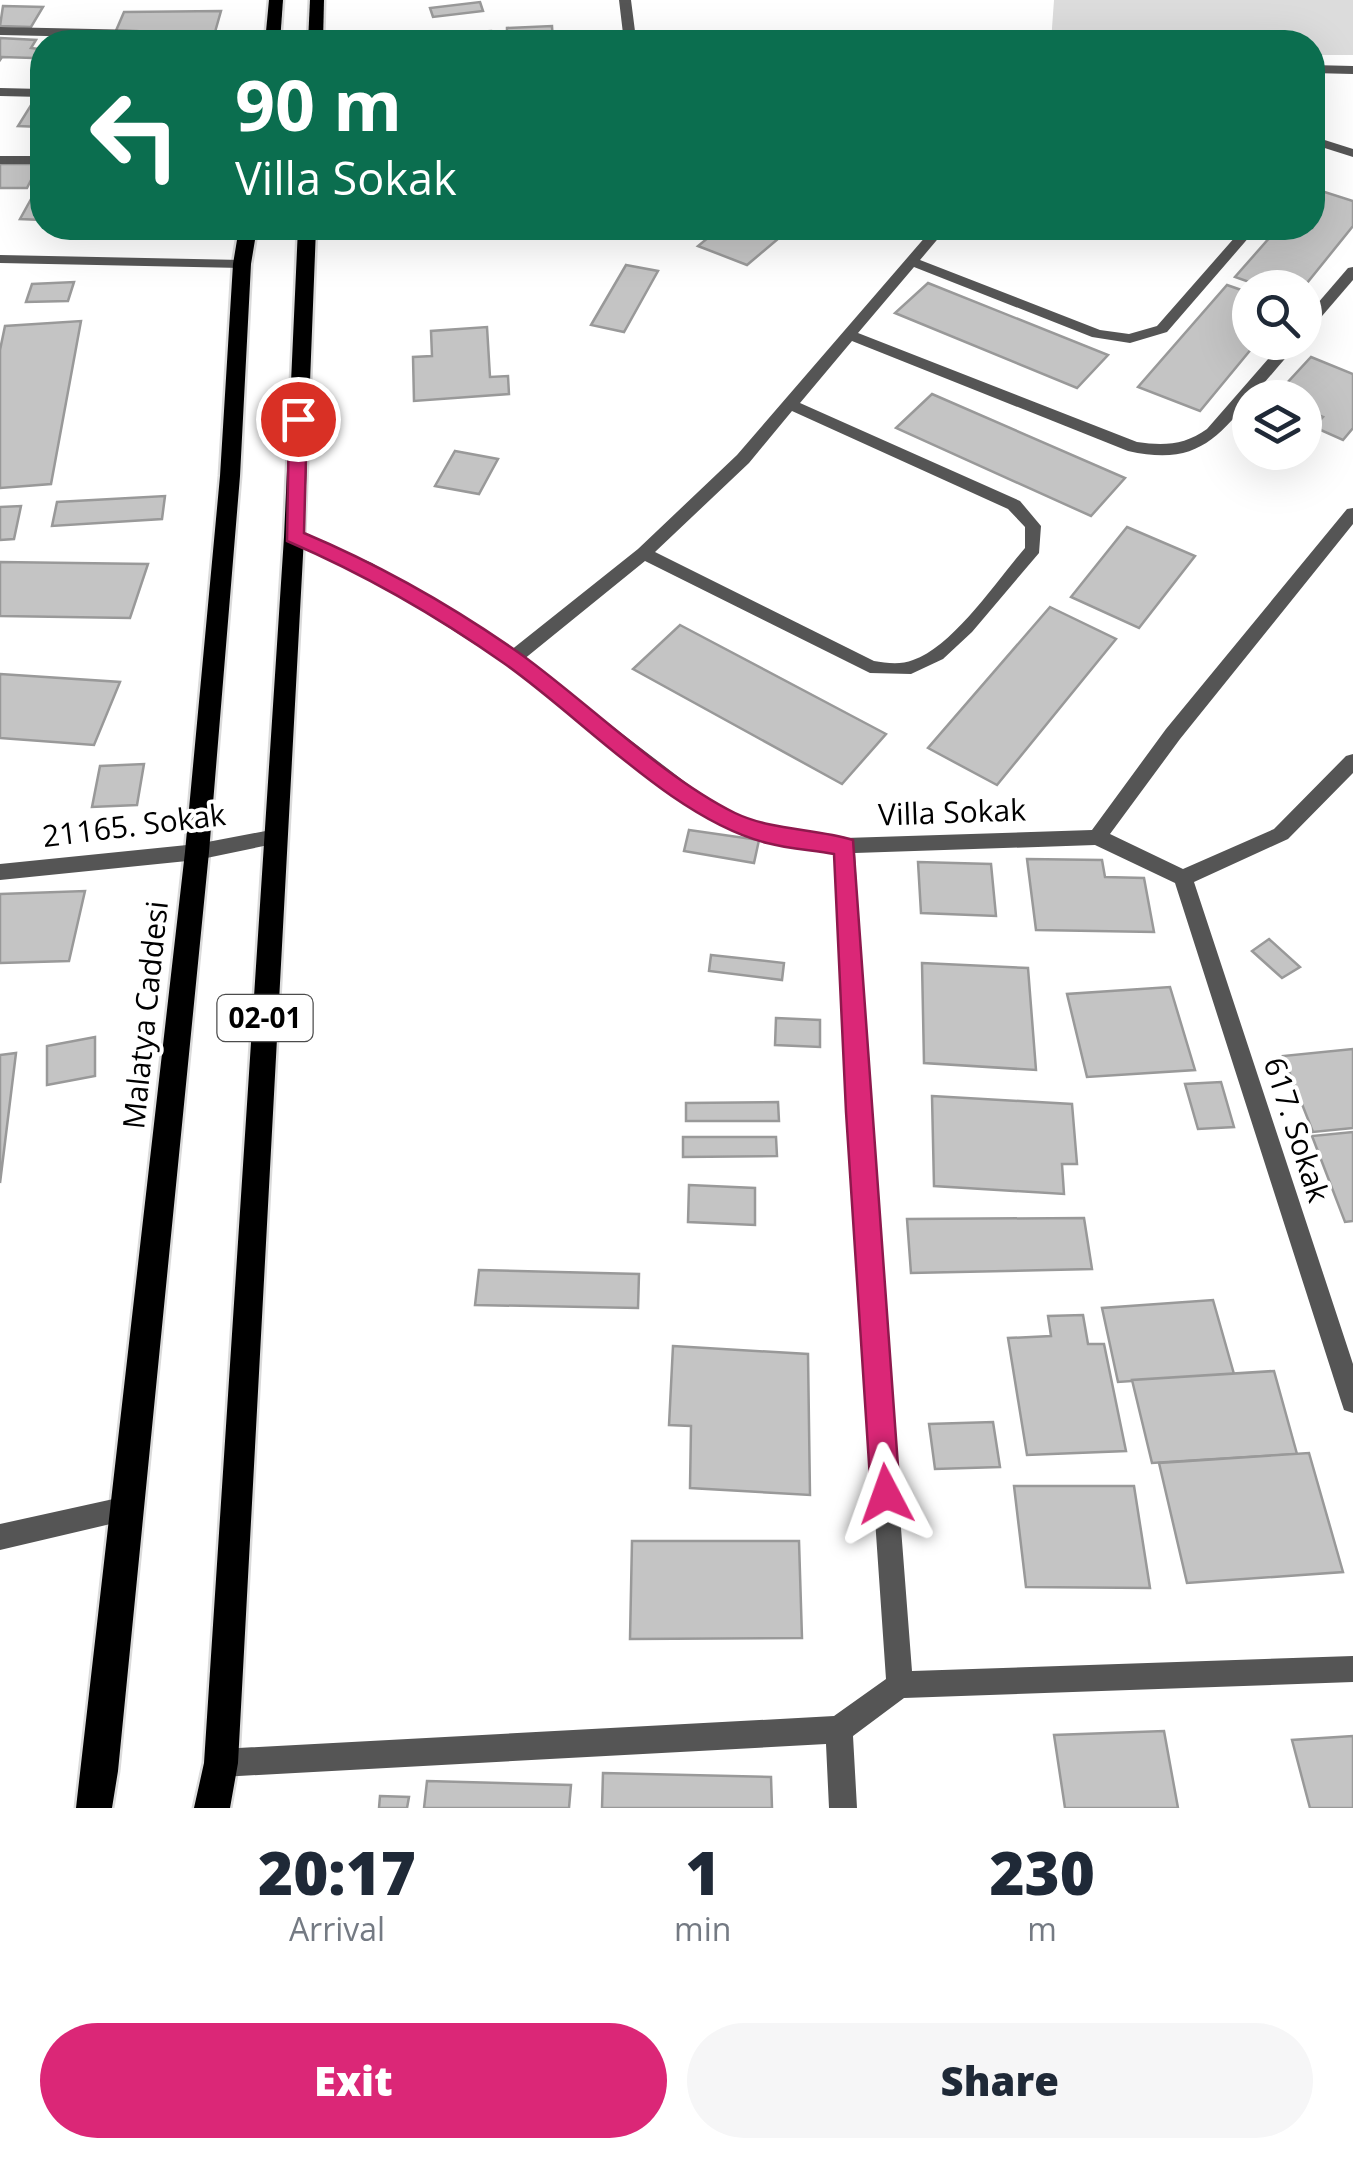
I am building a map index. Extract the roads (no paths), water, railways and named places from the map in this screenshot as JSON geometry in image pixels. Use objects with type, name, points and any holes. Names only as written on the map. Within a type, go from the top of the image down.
[{"type":"main road","points":[[274,30],[276,0]]},
{"type":"main road","points":[[316,30],[317,0]]},
{"type":"main road","name":"Malatya Caddesi","points":[[94,1808],[197,852],[246,240]]},
{"type":"main road","name":"02-01","points":[[212,1808],[220,1763],[294,537],[307,240]]},
{"type":"street","points":[[625,0],[629,30]]},
{"type":"street","points":[[0,31],[30,32]]},
{"type":"street","points":[[1325,69],[1353,70]]},
{"type":"street","points":[[0,92],[30,93]]},
{"type":"street","points":[[1325,144],[1353,153]]},
{"type":"street","points":[[0,160],[30,160]]},
{"type":"street","points":[[512,658],[644,553],[743,459],[930,240]]},
{"type":"street","points":[[911,262],[1097,334],[1130,339],[1162,329],[1240,240]]},
{"type":"street","points":[[0,259],[242,264]]},
{"type":"street","points":[[1322,307],[1353,271]]},
{"type":"street","points":[[850,335],[1134,447],[1165,450],[1198,445],[1213,433],[1276,360]]},
{"type":"street","points":[[644,553],[870,667],[884,670],[913,667],[936,656],[1033,549],[1032,526],[1014,504],[792,404]]},
{"type":"street","points":[[1098,837],[1173,734],[1353,513]]},
{"type":"street","name":"Villa Sokak","points":[[294,537],[366,567],[512,658],[686,793],[726,818],[768,835],[845,846],[1098,837],[1183,878]]},
{"type":"street","points":[[1183,878],[1281,834],[1353,761]]},
{"type":"street","name":"21165. Sokak","points":[[0,872],[197,852],[276,837]]},
{"type":"street","points":[[845,846],[859,1132],[900,1685]]},
{"type":"street","name":"617. Sokak","points":[[1183,878],[1353,1402]]},
{"type":"street","points":[[0,1537],[127,1509]]},
{"type":"street","points":[[220,1763],[839,1730],[900,1685],[1353,1669]]},
{"type":"street","points":[[839,1730],[844,1808]]}]
